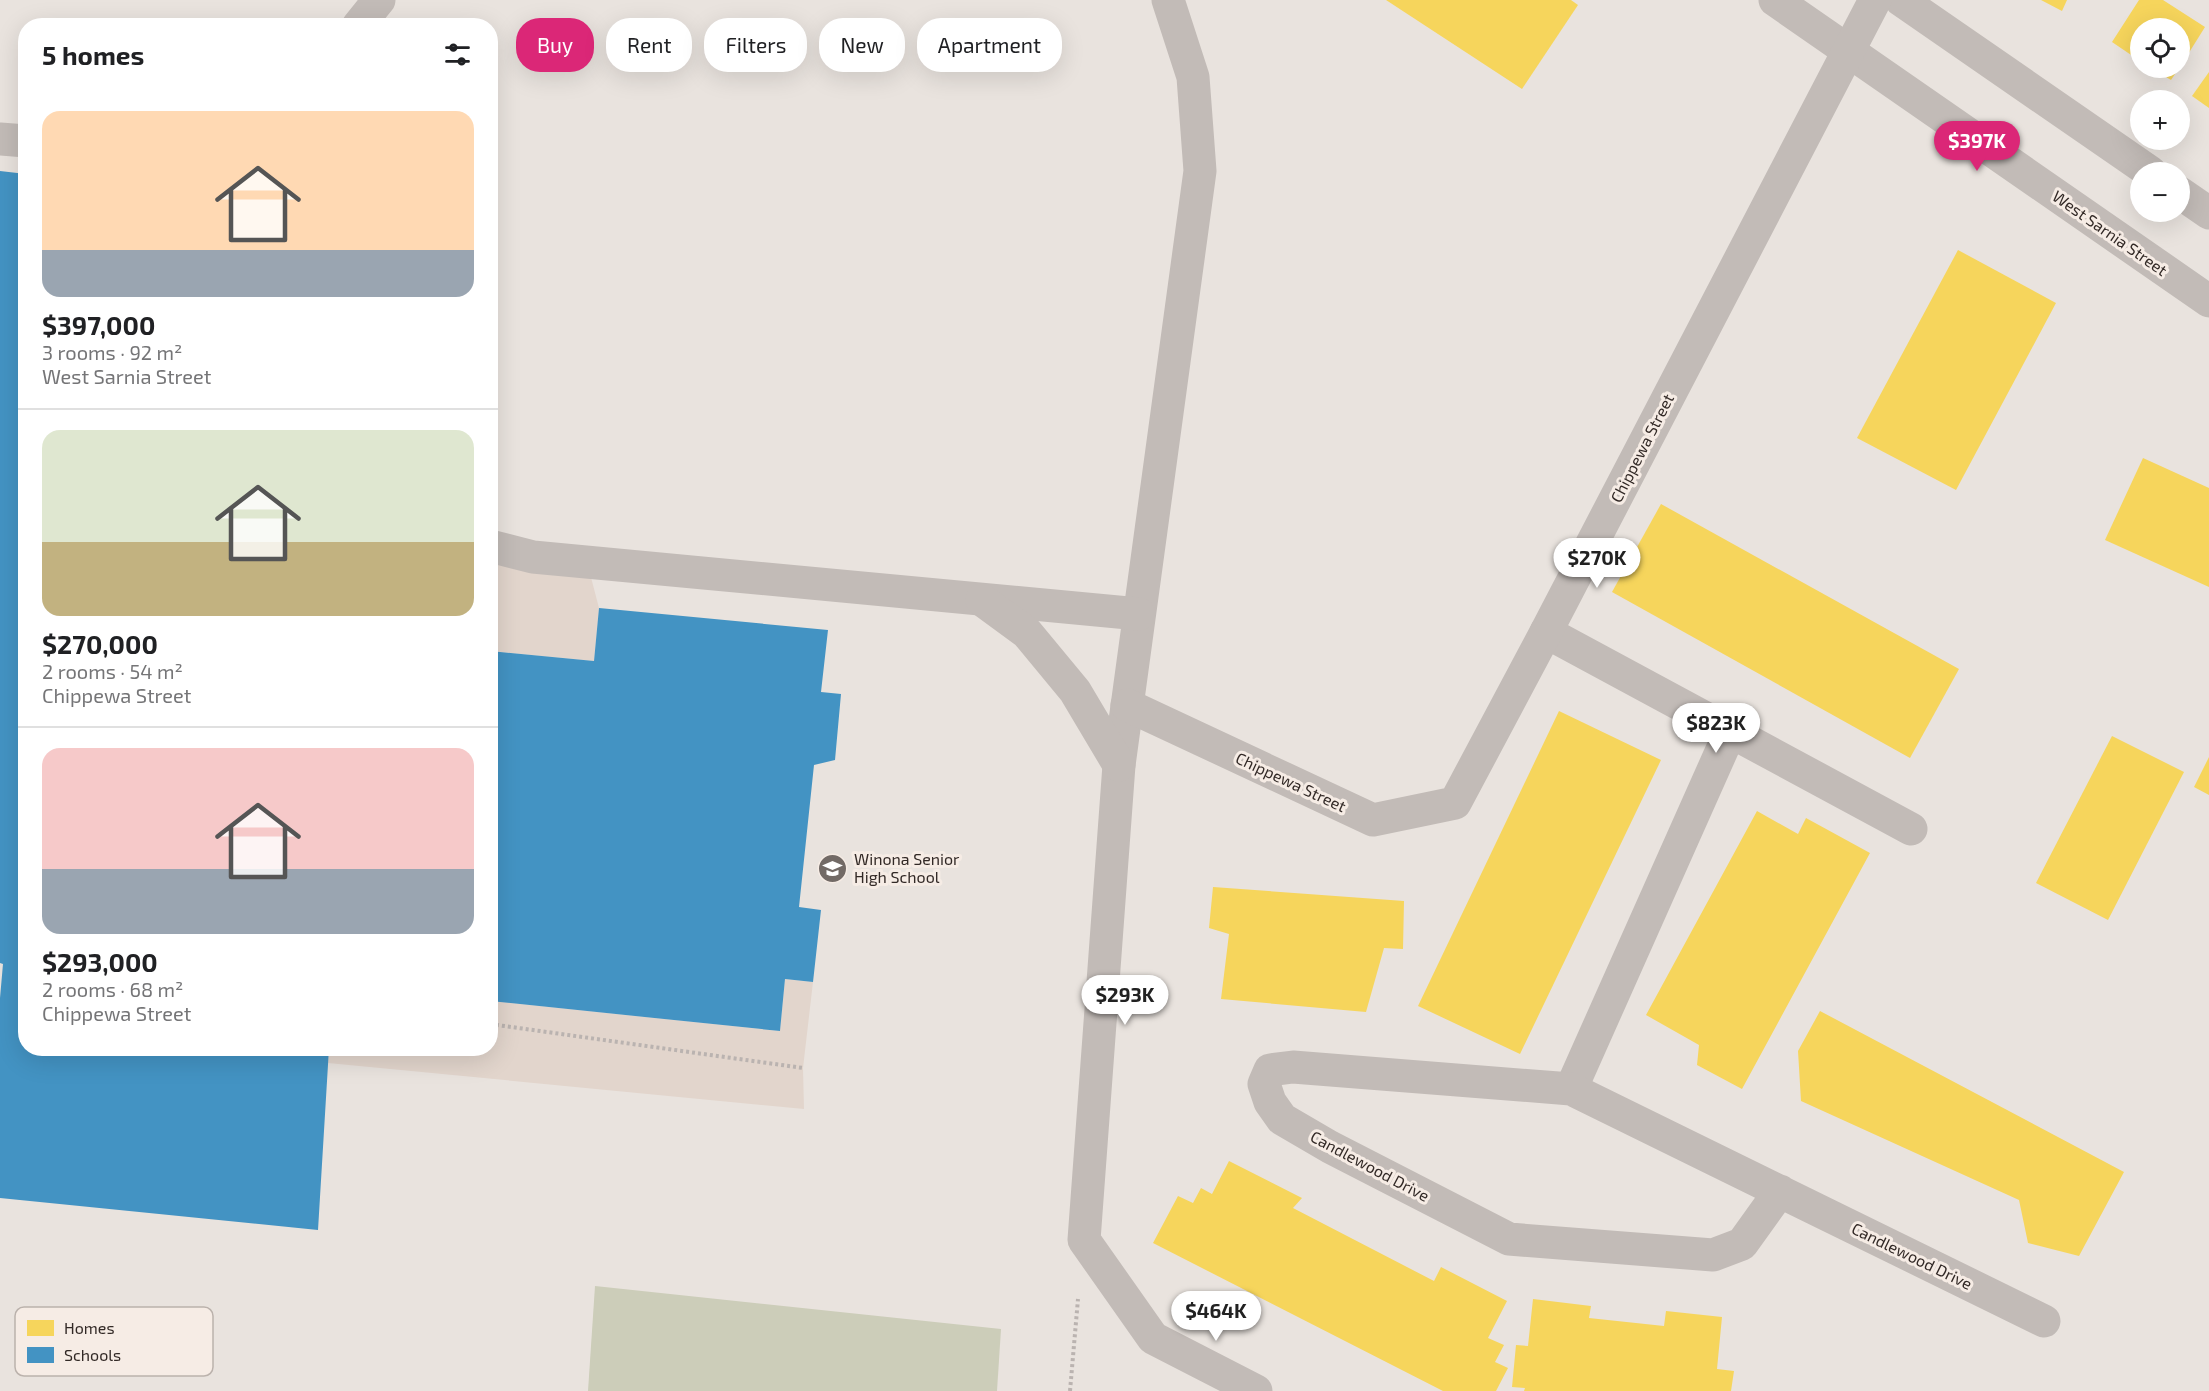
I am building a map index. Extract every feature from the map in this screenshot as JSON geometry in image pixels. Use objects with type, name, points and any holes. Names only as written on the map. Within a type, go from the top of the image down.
[{"type":"street","points":[[364,18],[379,0]]},
{"type":"street","points":[[1168,0],[1193,78],[1200,171],[1119,765],[1084,1240],[1153,1338],[1256,1391]]},
{"type":"street","name":"West Sarnia Street","points":[[1775,0],[2209,301]]},
{"type":"street","name":"Chippewa Street","points":[[1127,705],[1373,820],[1455,803],[1875,0]]},
{"type":"street","points":[[1901,0],[2136,162]]},
{"type":"street","points":[[0,139],[18,140]]},
{"type":"street","points":[[2190,200],[2209,213]]},
{"type":"street","points":[[498,548],[533,557],[1140,614]]},
{"type":"street","points":[[982,600],[1027,633],[1075,692],[1119,765]]},
{"type":"street","points":[[1546,632],[1911,829]]},
{"type":"street","points":[[1571,1089],[1730,732]]},
{"type":"street","name":"Candlewood Drive","points":[[1780,1191],[1742,1244],[1713,1255],[1509,1239],[1282,1119],[1270,1102],[1264,1084],[1270,1070],[1293,1067],[1571,1089],[1780,1191],[2044,1321]]},
{"type":"path","points":[[498,1025],[803,1068]]},
{"type":"path","points":[[1070,1391],[1078,1298]]},
{"type":"green space","points":[[595,1286],[1001,1329],[997,1391],[588,1391]]},
{"type":"shaded area","points":[[498,547],[587,562],[599,608],[594,661],[498,652]]},
{"type":"shaded area","points":[[785,979],[813,982],[803,1068],[804,1109],[328,1063],[328,1056],[498,1056],[498,1002],[780,1031]]},
{"type":"building: Homes","points":[[1386,0],[1571,0],[1578,5],[1522,89]]},
{"type":"building: Homes","points":[[2041,0],[2067,0],[2062,11]]},
{"type":"building: Homes","points":[[2139,0],[2163,0],[2205,27],[2190,51],[2190,18],[2130,18],[2130,54],[2112,42]]},
{"type":"building: Homes","points":[[2209,72],[2209,108],[2192,96]]},
{"type":"building: Homes","points":[[1958,250],[2056,303],[1956,490],[1857,438]]},
{"type":"building: Homes","points":[[2143,458],[2209,488],[2209,587],[2105,540]]},
{"type":"building: Homes","points":[[1661,504],[1959,669],[1910,758],[1612,592]]},
{"type":"building: Homes","points":[[1559,711],[1661,760],[1520,1054],[1418,1006]]},
{"type":"building: Homes","points":[[2112,736],[2184,772],[2108,920],[2036,883]]},
{"type":"building: Homes","points":[[2209,757],[2209,795],[2194,787]]},
{"type":"building: Homes","points":[[1757,811],[1798,834],[1806,818],[1870,853],[1742,1089],[1697,1065],[1699,1045],[1646,1015]]},
{"type":"building: Homes","points":[[1213,887],[1404,901],[1403,949],[1384,948],[1366,1012],[1221,999],[1229,934],[1209,928]]},
{"type":"building: Homes","points":[[1820,1011],[2124,1172],[2079,1256],[2028,1243],[2019,1200],[1801,1101],[1798,1051]]},
{"type":"building: Homes","points":[[1229,1161],[1302,1198],[1293,1208],[1434,1281],[1441,1267],[1507,1301],[1488,1338],[1504,1345],[1495,1362],[1508,1368],[1496,1391],[1443,1391],[1153,1243],[1178,1196],[1193,1203],[1201,1188],[1212,1194]]},
{"type":"building: Homes","points":[[1533,1299],[1591,1306],[1589,1318],[1664,1326],[1666,1311],[1722,1317],[1717,1369],[1734,1371],[1731,1391],[1524,1391],[1525,1388],[1512,1387],[1516,1345],[1528,1346]]},
{"type":"building: Schools","points":[[0,171],[18,173],[18,1056],[329,1056],[318,1230],[0,1198],[0,998],[3,964],[0,963]]},
{"type":"building: Schools","name":"Winona Senior High School","points":[[599,608],[828,630],[821,692],[841,694],[835,760],[814,765],[799,907],[821,910],[813,982],[785,979],[780,1031],[498,1002],[498,652],[594,661]]},
{"type":"place","name":"Winona Senior High School","points":[[833,868]]}]
